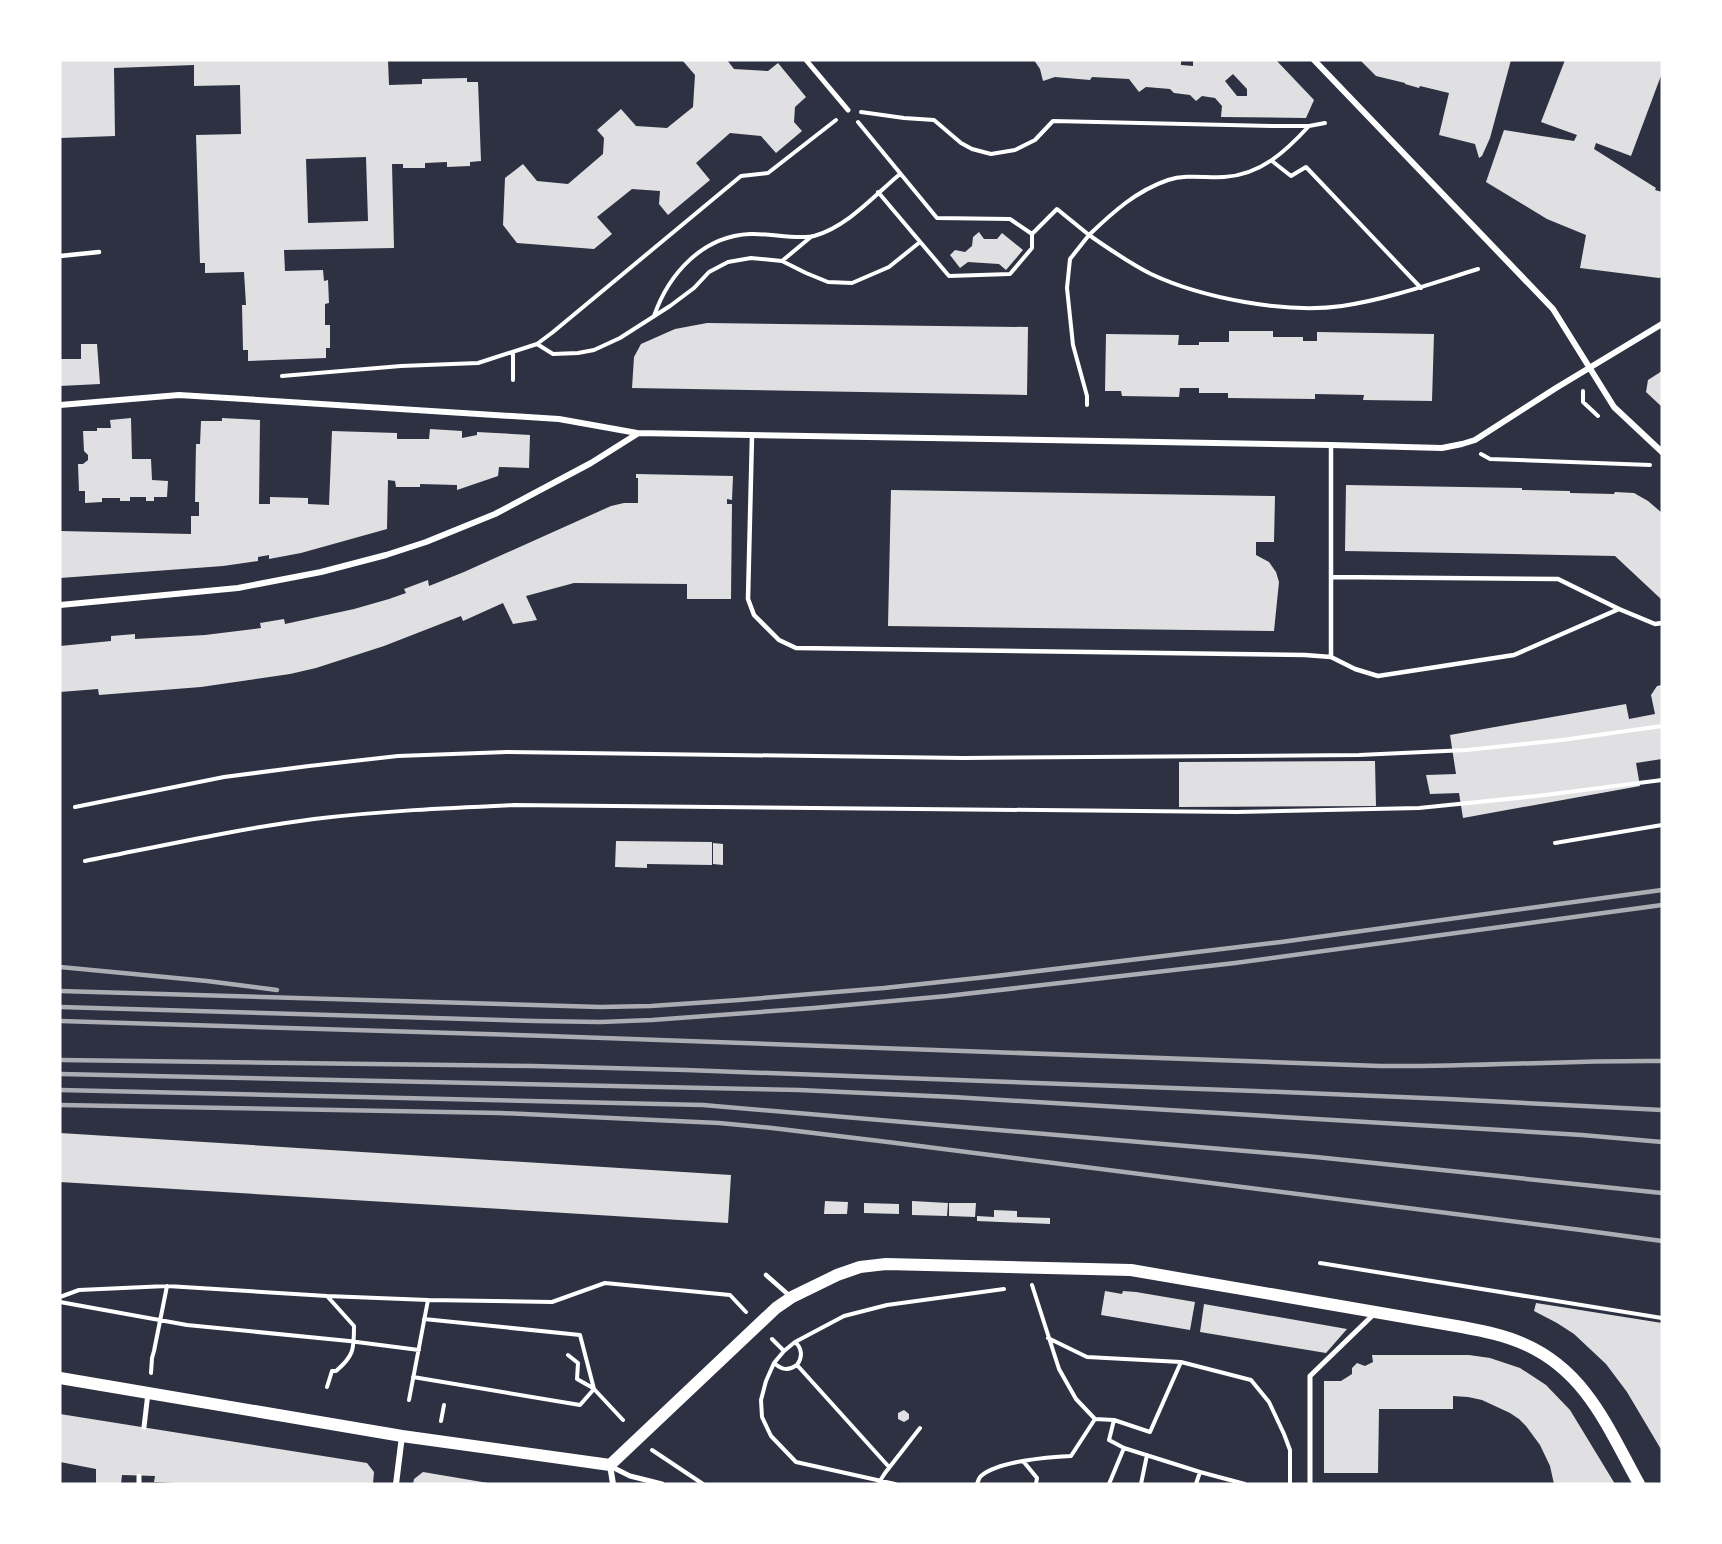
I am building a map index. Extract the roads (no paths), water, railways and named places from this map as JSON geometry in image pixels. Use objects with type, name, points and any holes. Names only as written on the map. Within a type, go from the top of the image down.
[{"type":"main road","points":[[60,1378],[402,1436],[610,1466],[762,1320],[792,1297],[837,1275],[877,1265],[909,1264],[1131,1270],[1462,1327],[1506,1336],[1525,1344],[1564,1368],[1592,1400],[1639,1484]]},
{"type":"street","points":[[806,60],[848,110]]},
{"type":"street","points":[[1314,60],[1553,309],[1614,407],[1662,452]]},
{"type":"street","points":[[60,405],[179,395],[559,419],[637,434],[1442,448],[1475,440],[1662,324]]},
{"type":"street","points":[[60,604],[237,588],[321,572],[386,555],[426,542],[495,514],[591,463],[637,434]]},
{"type":"street","points":[[1310,1484],[1310,1376],[1375,1312]]},
{"type":"street","points":[[144,1427],[148,1393]]},
{"type":"street","points":[[396,1484],[402,1436]]},
{"type":"street","points":[[610,1466],[613,1484]]},
{"type":"street","points":[[610,1466],[630,1476],[662,1484]]},
{"type":"street","points":[[139,1476],[139,1484]]},
{"type":"lane","points":[[60,256],[99,252]]},
{"type":"lane","points":[[752,436],[748,599],[754,615],[779,640],[796,648],[1331,657],[1355,669],[1378,676],[1514,656],[1618,609]]},
{"type":"lane","points":[[1330,445],[1331,657]]},
{"type":"lane","points":[[1331,577],[1558,579],[1618,609],[1655,624],[1662,623]]},
{"type":"lane","points":[[766,1275],[792,1297]]},
{"type":"railway","points":[[60,991],[600,1007],[651,1006],[884,988],[996,976],[1281,942],[1662,890]]},
{"type":"railway","points":[[60,1007],[535,1021],[652,1020],[947,996],[1235,963],[1662,905]]},
{"type":"railway","points":[[60,967],[277,990]]},
{"type":"railway","points":[[60,1021],[1380,1066],[1662,1061]]},
{"type":"railway","points":[[60,1060],[686,1070],[1255,1091],[1662,1110]]},
{"type":"railway","points":[[60,1074],[799,1090],[953,1097],[1582,1135],[1662,1142]]},
{"type":"railway","points":[[60,1090],[703,1105],[1316,1157],[1662,1193]]},
{"type":"railway","points":[[60,1105],[500,1113],[719,1123],[888,1142],[1662,1241]]}]
